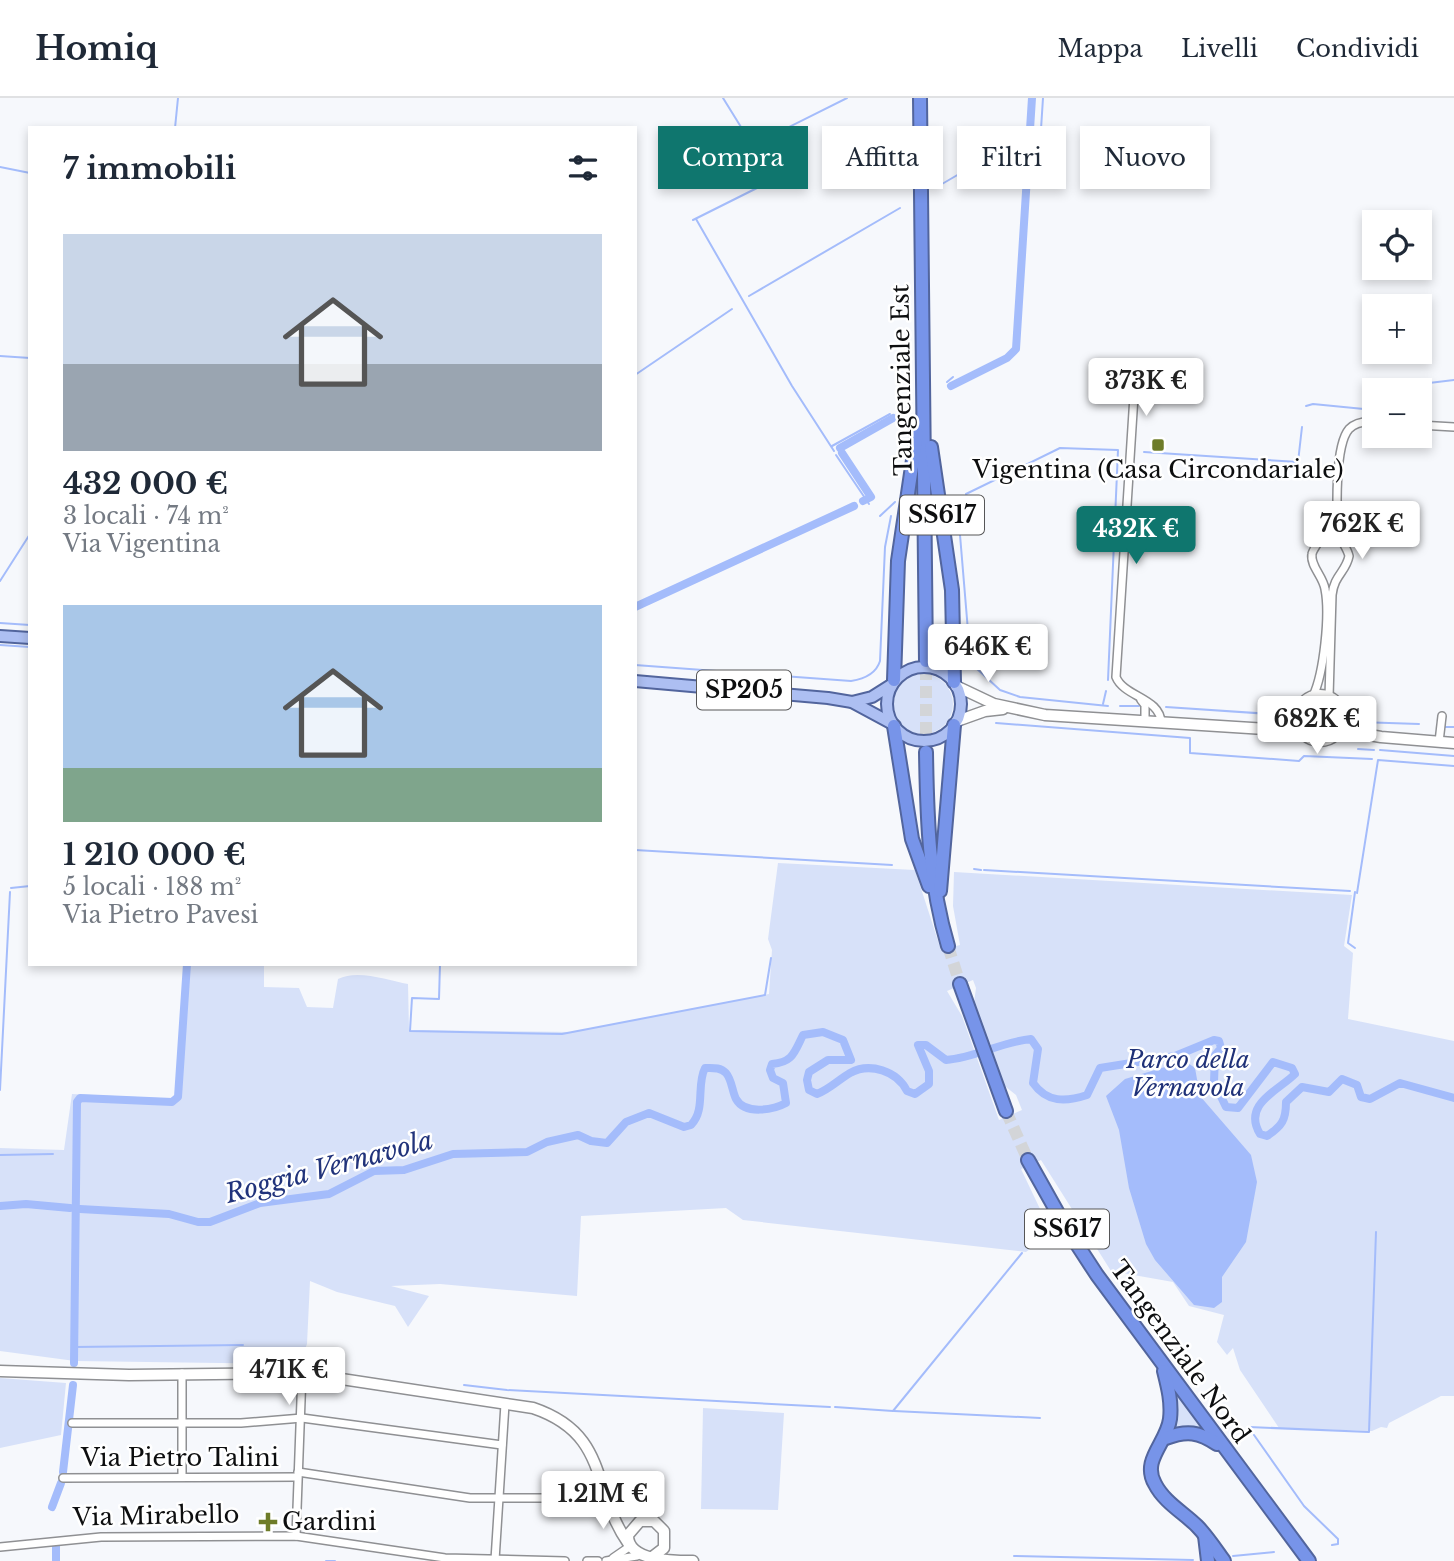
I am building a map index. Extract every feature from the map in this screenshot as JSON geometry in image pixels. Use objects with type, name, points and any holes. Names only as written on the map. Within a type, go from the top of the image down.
[{"type":"highway","name":"Tangenziale Est","points":[[920,98],[926,661]]},
{"type":"highway","name":"SS617","points":[[893,683],[898,561],[916,441],[923,349]]},
{"type":"highway","name":"SS617","points":[[923,349],[932,461],[952,590],[955,684]]},
{"type":"highway","points":[[939,915],[956,723]]},
{"type":"highway","points":[[892,724],[912,839],[948,946]]},
{"type":"highway","points":[[926,752],[930,856],[939,915]]},
{"type":"highway","points":[[960,984],[1006,1111]]},
{"type":"highway","name":"Tangenziale Nord","points":[[1028,1160],[1065,1226],[1162,1364],[1309,1561]]},
{"type":"highway","points":[[1162,1364],[1171,1395],[1166,1438]]},
{"type":"highway","points":[[1214,1558],[1205,1536],[1160,1493],[1153,1482],[1150,1466],[1156,1450],[1166,1438],[1182,1432],[1202,1434],[1226,1450]]},
{"type":"main road","points":[[0,636],[28,638]]},
{"type":"main road","name":"SP205","points":[[637,681],[852,702],[872,697],[907,670],[929,667],[939,670],[955,684]]},
{"type":"main road","points":[[892,724],[886,706],[893,683]]},
{"type":"main road","points":[[955,684],[961,703],[956,723]]},
{"type":"main road","name":"SP205","points":[[852,702],[892,724],[905,736],[923,741],[941,737],[956,723]]},
{"type":"street","points":[[1134,396],[1115,677],[1119,687],[1139,697],[1154,709],[1161,717],[1161,723]]},
{"type":"street","points":[[1329,697],[1332,595],[1338,573],[1348,562],[1348,550],[1342,542],[1337,512],[1342,442],[1349,429],[1362,422]]},
{"type":"street","points":[[1432,426],[1454,427]]},
{"type":"street","points":[[1337,512],[1312,552],[1313,563],[1320,572],[1326,598],[1321,670],[1313,696],[1298,712],[1299,726],[1308,738],[1322,741],[1340,730],[1381,737],[1454,743]]},
{"type":"street","points":[[1322,539],[1333,538],[1342,542]]},
{"type":"street","points":[[1320,572],[1338,573]]},
{"type":"street","points":[[955,684],[1009,708],[1045,715],[1282,730],[1299,726]]},
{"type":"street","points":[[1313,696],[1329,697],[1339,705],[1343,717],[1340,730]]},
{"type":"street","points":[[1139,697],[1144,705],[1145,722]]},
{"type":"street","points":[[956,723],[985,711],[1009,708]]},
{"type":"street","points":[[1439,742],[1441,716]]},
{"type":"street","points":[[1343,717],[1359,729],[1381,737]]},
{"type":"street","points":[[0,1370],[302,1373],[541,1411],[569,1426],[593,1458],[628,1545],[637,1556]]},
{"type":"street","points":[[182,1373],[182,1477]]},
{"type":"street","points":[[296,1536],[302,1373]]},
{"type":"street","points":[[495,1560],[505,1404]]},
{"type":"street","points":[[72,1423],[241,1423],[302,1418],[502,1445]]},
{"type":"street","name":"Via Pietro Talini","points":[[64,1478],[298,1475],[470,1498],[552,1498],[604,1484]]},
{"type":"street","points":[[611,1504],[621,1517],[636,1523]]},
{"type":"street","points":[[602,1561],[618,1557],[628,1545],[629,1532],[636,1523],[646,1520],[657,1523],[664,1531],[665,1543],[661,1552],[651,1558]]},
{"type":"street","name":"Via Mirabello","points":[[0,1547],[100,1536],[296,1536],[445,1558],[565,1561]]},
{"type":"street","points":[[665,1543],[687,1561]]},
{"type":"street","points":[[587,1561],[637,1556],[693,1561]]},
{"type":"green space","points":[[923,674],[944,683],[953,704],[944,725],[923,734],[902,725],[893,704],[902,683]]},
{"type":"green space","name":"Parco della Vernavola","points":[[778,863],[915,870],[941,950],[960,945],[953,906],[954,872],[1352,895],[1344,946],[1353,953],[1348,1019],[1454,1041],[1454,1396],[1441,1396],[1389,1423],[1387,1428],[1381,1427],[1372,1431],[1279,1428],[1240,1370],[1233,1348],[1227,1355],[1217,1342],[1224,1315],[1189,1306],[1173,1282],[1111,1271],[1041,1160],[1021,1169],[1051,1232],[1026,1252],[743,1220],[726,1208],[581,1216],[577,1296],[440,1284],[391,1286],[429,1296],[408,1327],[395,1306],[337,1292],[310,1281],[307,1344],[299,1364],[75,1361],[0,1351],[0,1148],[64,1150],[72,1094],[181,1099],[187,966],[264,966],[264,987],[299,988],[307,1007],[333,1008],[338,979],[346,976],[373,976],[408,984],[409,1030],[573,1032],[769,994],[772,950],[768,939]],"holes":[[[973,980],[976,988],[973,1010],[1001,1083],[1016,1095],[1022,1110],[999,1120],[962,1016],[947,991]]]},
{"type":"green space","points":[[0,1378],[66,1383],[61,1435],[0,1448]]},
{"type":"green space","points":[[1174,1392],[1177,1393],[1204,1430],[1174,1431]]},
{"type":"green space","points":[[703,1408],[784,1413],[778,1510],[701,1509]]},
{"type":"water","points":[[1185,1061],[1195,1068],[1200,1096],[1251,1155],[1257,1182],[1246,1242],[1222,1277],[1222,1302],[1214,1308],[1194,1305],[1155,1260],[1146,1244],[1129,1188],[1119,1130],[1106,1096],[1125,1079]]},
{"type":"waterway","points":[[175,126],[178,98]]},
{"type":"waterway","points":[[693,220],[757,188],[772,177],[723,98]]},
{"type":"waterway","points":[[791,126],[847,98]]},
{"type":"waterway","points":[[951,386],[1007,358],[1016,349],[1032,98]]},
{"type":"waterway","points":[[1041,126],[1043,98]]},
{"type":"waterway","points":[[0,167],[28,173]]},
{"type":"waterway","points":[[943,183],[957,175]]},
{"type":"waterway","points":[[749,296],[900,208]]},
{"type":"waterway","points":[[696,219],[792,386],[834,451]]},
{"type":"waterway","points":[[637,374],[732,309]]},
{"type":"waterway","points":[[0,356],[28,358]]},
{"type":"waterway","points":[[947,382],[953,377]]},
{"type":"waterway","points":[[1432,383],[1454,380]]},
{"type":"waterway","points":[[1306,406],[1313,404],[1362,409]]},
{"type":"waterway","points":[[832,446],[890,414]]},
{"type":"waterway","points":[[840,448],[893,418]]},
{"type":"waterway","points":[[1144,452],[1298,462],[1302,427]]},
{"type":"waterway","points":[[966,494],[1060,448],[1118,450],[1108,680]]},
{"type":"waterway","points":[[842,453],[871,497],[863,501]]},
{"type":"waterway","points":[[836,455],[869,504]]},
{"type":"waterway","points":[[880,516],[895,502]]},
{"type":"waterway","points":[[637,606],[854,506]]},
{"type":"waterway","points":[[954,509],[958,511],[969,643],[975,667],[1000,690],[1020,697],[1108,706]]},
{"type":"waterway","points":[[637,665],[851,681],[869,675],[880,661],[885,547],[891,516]]},
{"type":"waterway","points":[[0,581],[28,537]]},
{"type":"waterway","points":[[0,623],[28,625]]},
{"type":"waterway","points":[[0,645],[28,647]]},
{"type":"waterway","points":[[1103,704],[1106,691]]},
{"type":"waterway","points":[[1120,706],[1139,706]]},
{"type":"waterway","points":[[1166,707],[1285,715]]},
{"type":"waterway","points":[[1311,717],[1334,719]]},
{"type":"waterway","points":[[1359,722],[1419,724]]},
{"type":"waterway","points":[[996,723],[1190,738],[1190,753],[1299,761],[1304,756],[1372,759]]},
{"type":"waterway","points":[[1443,727],[1454,727]]},
{"type":"waterway","points":[[1358,749],[1374,750]]},
{"type":"waterway","points":[[1380,750],[1454,756]]},
{"type":"waterway","points":[[1357,893],[1378,760],[1454,766]]},
{"type":"waterway","points":[[637,850],[892,865]]},
{"type":"waterway","points":[[974,869],[981,870]]},
{"type":"waterway","points":[[984,870],[1350,891]]},
{"type":"waterway","points":[[11,888],[28,886]]},
{"type":"waterway","points":[[0,1090],[10,892]]},
{"type":"waterway","points":[[1355,892],[1348,943],[1355,948]]},
{"type":"waterway","points":[[440,966],[439,999],[412,998],[410,1031],[562,1034],[765,995],[771,958]]},
{"type":"waterway","points":[[74,1363],[77,1102],[80,1098],[172,1102],[178,1097],[187,966]]},
{"type":"waterway","name":"Roggia Vernavola","points":[[80,1209],[169,1214],[198,1222],[210,1222],[260,1203],[329,1194],[374,1171],[404,1170],[453,1154],[527,1152],[547,1142],[578,1135],[591,1141],[607,1143],[626,1122],[649,1113],[684,1127],[691,1125],[696,1119],[705,1068],[719,1069],[726,1073],[740,1104],[760,1110],[774,1108],[786,1103],[783,1083],[773,1078],[770,1070],[772,1064],[789,1059],[803,1035],[823,1032],[843,1040],[851,1060],[828,1060],[809,1072],[809,1090],[817,1094],[850,1073],[866,1068],[890,1074],[897,1078],[907,1091],[915,1094],[929,1084],[929,1071],[918,1045],[926,1045],[946,1060],[1031,1039],[1038,1049],[1033,1083],[1038,1090],[1051,1097],[1072,1099],[1087,1095],[1100,1068],[1175,1056],[1214,1040],[1219,1041],[1221,1048],[1215,1055],[1214,1082],[1226,1107],[1238,1108],[1273,1062],[1292,1068],[1295,1074],[1264,1099],[1255,1114],[1260,1134],[1267,1136],[1282,1122],[1286,1102],[1302,1087],[1329,1092],[1342,1079],[1357,1085],[1361,1097],[1370,1099],[1400,1083],[1454,1098]]},
{"type":"waterway","points":[[0,1155],[53,1154]]},
{"type":"waterway","name":"Roggia Vernavola","points":[[0,1206],[26,1204],[70,1208]]},
{"type":"waterway","points":[[1249,1427],[1369,1432],[1376,1232]]},
{"type":"waterway","points":[[835,1407],[893,1411],[1022,1253]]},
{"type":"waterway","points":[[74,1347],[243,1345]]},
{"type":"waterway","points":[[63,1472],[73,1385]]},
{"type":"waterway","points":[[464,1385],[507,1390],[830,1407]]},
{"type":"waterway","points":[[894,1411],[1040,1418]]},
{"type":"waterway","points":[[1254,1435],[1304,1506],[1338,1539],[1338,1544],[1332,1545]]},
{"type":"waterway","points":[[52,1507],[61,1483]]},
{"type":"waterway","points":[[56,1542],[56,1561]]},
{"type":"waterway","points":[[1233,1556],[1274,1552]]},
{"type":"waterway","points":[[1014,1556],[1193,1560]]},
{"type":"waterway","points":[[326,1561],[335,1561]]},
{"type":"tunnel","points":[[926,661],[926,752]]},
{"type":"tunnel","points":[[948,946],[960,984]]},
{"type":"tunnel","points":[[1006,1111],[1028,1160]]},
{"type":"place","name":"Vigentina (Casa Circondariale)","points":[[1158,445]]},
{"type":"place","name":"Gardini","points":[[268,1522]]}]
